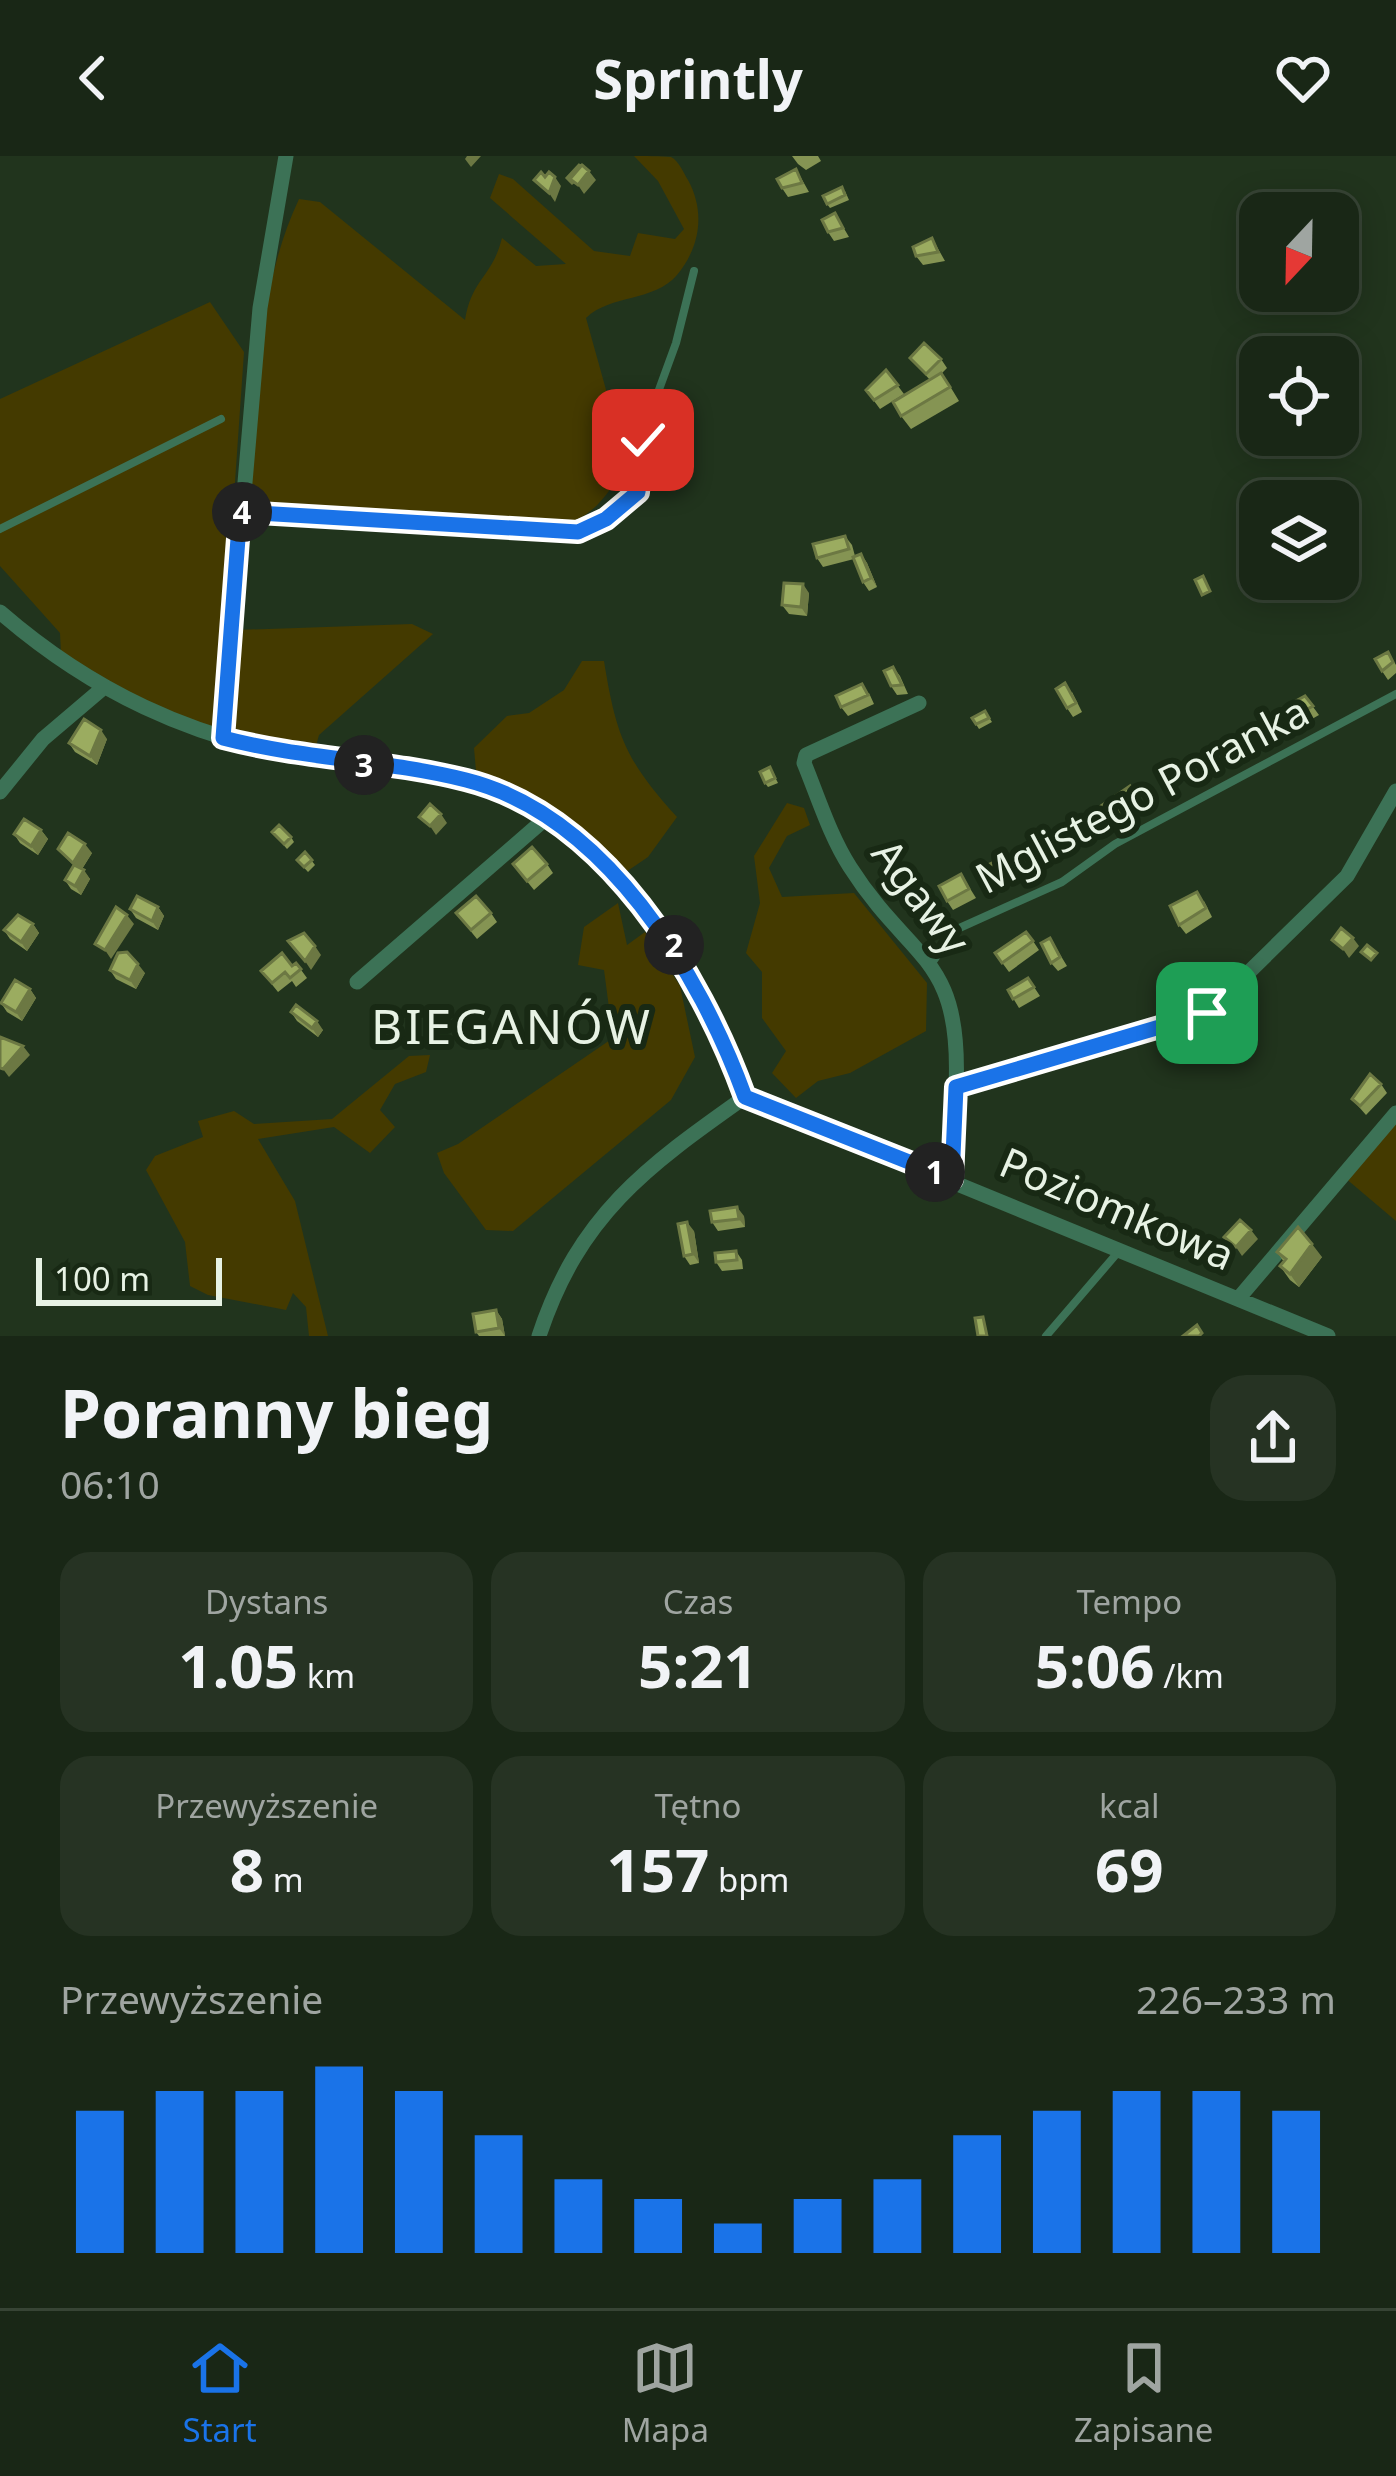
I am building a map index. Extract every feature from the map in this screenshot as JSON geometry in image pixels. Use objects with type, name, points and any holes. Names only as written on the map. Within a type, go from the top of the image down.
[{"type":"street","points":[[223,738],[267,248],[286,156]]},
{"type":"street","points":[[0,612],[103,688],[223,738],[313,758],[467,780],[545,819],[642,903],[670,938],[712,1013],[745,1097],[641,1171],[600,1220],[561,1281],[539,1336]]},
{"type":"street","points":[[0,792],[43,740],[103,688]]},
{"type":"street","name":"Agawy","points":[[920,704],[806,755],[804,764],[848,865],[932,964],[956,1015],[952,1179]]},
{"type":"street","points":[[956,1087],[1207,1013],[1347,876],[1396,791]]},
{"type":"street","points":[[357,982],[545,819]]},
{"type":"street","name":"Poziomkowa","points":[[745,1097],[1238,1299],[1286,1327],[1328,1336]]},
{"type":"street","points":[[1238,1299],[1396,1113]]},
{"type":"lane","points":[[240,512],[578,532],[606,519],[629,501],[642,482],[645,428],[694,272]]},
{"type":"lane","points":[[0,529],[221,419]]},
{"type":"lane","name":"Mglistego Poranka","points":[[932,964],[955,930],[1062,882],[1115,844],[1396,694]]},
{"type":"lane","points":[[1046,1336],[1120,1250]]},
{"type":"shaded area","points":[[634,156],[676,161],[697,204],[698,228],[685,264],[668,284],[586,318],[627,465],[596,506],[569,522],[508,524],[350,518],[247,504],[266,310],[299,199],[320,202],[465,320],[472,295],[502,238],[536,266],[566,264],[490,198],[499,174],[513,179],[594,251],[630,256],[638,233],[675,239],[684,229],[658,181]]},
{"type":"shaded area","points":[[210,302],[244,352],[218,727],[210,728],[140,699],[61,653],[60,633],[0,566],[0,399]]},
{"type":"shaded area","points":[[412,624],[433,634],[319,735],[316,746],[308,749],[233,733],[236,630]]},
{"type":"shaded area","points":[[582,661],[604,661],[626,745],[645,779],[677,817],[648,857],[623,874],[555,813],[476,771],[474,748],[507,716],[529,713],[564,690]]},
{"type":"shaded area","points":[[787,803],[804,808],[810,825],[787,836],[769,868],[782,897],[854,893],[927,983],[926,1031],[850,1073],[818,1081],[796,1098],[772,1073],[786,1051],[762,1018],[762,972],[746,953],[760,903],[754,856]]},
{"type":"shaded area","points":[[618,903],[627,945],[645,932],[680,986],[695,1057],[671,1100],[513,1231],[486,1230],[444,1173],[437,1153],[458,1144],[613,1038],[604,970],[578,965],[584,927]]},
{"type":"shaded area","points":[[430,1055],[426,1072],[395,1084],[380,1110],[395,1127],[370,1153],[334,1127],[258,1139],[295,1201],[328,1336],[309,1336],[306,1307],[293,1293],[286,1310],[208,1295],[190,1286],[185,1242],[146,1170],[155,1156],[203,1137],[198,1121],[234,1111],[254,1124],[332,1119],[409,1056]]},
{"type":"shaded area","points":[[1396,1120],[1396,1221],[1344,1177]]},
{"type":"building","points":[[582,165],[589,171],[578,185],[570,179]]},
{"type":"building","points":[[796,169],[802,183],[782,188],[777,179]]},
{"type":"building","points":[[541,172],[555,177],[549,193],[534,180]]},
{"type":"building","points":[[842,187],[845,195],[827,204],[823,196]]},
{"type":"building","points":[[835,213],[843,228],[828,232],[822,220]]},
{"type":"building","points":[[932,238],[938,252],[916,256],[913,247]]},
{"type":"building","points":[[924,343],[941,359],[926,374],[910,358]]},
{"type":"building","points":[[886,370],[898,385],[874,400],[866,390]]},
{"type":"building","points":[[941,373],[950,387],[901,416],[893,402]]},
{"type":"building","points":[[845,536],[849,549],[817,558],[813,544]]},
{"type":"building","points":[[861,554],[871,578],[863,582],[853,557]]},
{"type":"building","points":[[1203,576],[1210,591],[1202,595],[1195,580]]},
{"type":"building","points":[[784,583],[803,584],[801,607],[782,605]]},
{"type":"building","points":[[1388,652],[1393,662],[1382,671],[1375,659]]},
{"type":"building","points":[[893,667],[902,685],[891,686],[884,671]]},
{"type":"building","points":[[1065,683],[1076,703],[1067,708],[1056,689]]},
{"type":"building","points":[[862,684],[868,695],[841,707],[836,696]]},
{"type":"building","points":[[1305,696],[1313,706],[1298,714],[1292,703]]},
{"type":"building","points":[[985,711],[989,718],[976,724],[972,718]]},
{"type":"building","points":[[84,719],[101,730],[90,756],[69,743]]},
{"type":"building","points":[[770,767],[775,778],[765,783],[760,772]]},
{"type":"building","points":[[1130,786],[1139,802],[1107,816],[1101,806]]},
{"type":"building","points":[[430,804],[441,814],[430,826],[419,817]]},
{"type":"building","points":[[24,819],[41,830],[31,846],[14,834]]},
{"type":"building","points":[[279,825],[291,837],[284,844],[272,832]]},
{"type":"building","points":[[68,833],[85,844],[73,863],[58,849]]},
{"type":"building","points":[[532,847],[547,864],[527,881],[513,864]]},
{"type":"building","points":[[305,852],[312,860],[304,867],[297,860]]},
{"type":"building","points":[[1005,857],[1011,869],[997,877],[990,864]]},
{"type":"building","points":[[74,865],[84,870],[75,886],[65,880]]},
{"type":"building","points":[[961,874],[969,889],[947,901],[939,886]]},
{"type":"building","points":[[1197,892],[1206,908],[1179,925],[1170,906]]},
{"type":"building","points":[[137,896],[158,907],[152,921],[130,909]]},
{"type":"building","points":[[476,896],[491,913],[471,930],[456,913]]},
{"type":"building","points":[[116,907],[127,915],[105,950],[95,944]]},
{"type":"building","points":[[18,915],[33,924],[21,942],[4,930]]},
{"type":"building","points":[[1341,928],[1353,938],[1343,949],[1332,940]]},
{"type":"building","points":[[1026,932],[1033,941],[1002,963],[995,953]]},
{"type":"building","points":[[304,933],[315,946],[305,961],[288,941]]},
{"type":"building","points":[[1050,938],[1060,957],[1051,963],[1041,943]]},
{"type":"building","points":[[1367,945],[1377,953],[1371,960],[1361,952]]},
{"type":"building","points":[[127,952],[138,964],[130,980],[110,970],[118,953]]},
{"type":"building","points":[[282,953],[301,969],[290,978],[285,972],[272,983],[261,971]]},
{"type":"building","points":[[1028,978],[1034,987],[1013,999],[1008,990]]},
{"type":"building","points":[[15,980],[30,989],[16,1012],[1,1003]]},
{"type":"building","points":[[296,1005],[317,1021],[312,1028],[291,1012]]},
{"type":"building","points":[[0,1037],[23,1046],[3,1069],[0,1068]]},
{"type":"building","points":[[1370,1074],[1381,1084],[1360,1106],[1352,1099]]},
{"type":"building","points":[[737,1207],[739,1219],[712,1222],[710,1211]]},
{"type":"building","points":[[1240,1220],[1251,1230],[1236,1247],[1224,1237]]},
{"type":"building","points":[[687,1222],[693,1254],[684,1256],[678,1224]]},
{"type":"building","points":[[1298,1227],[1312,1244],[1290,1274],[1280,1266],[1286,1259],[1277,1252]]},
{"type":"building","points":[[736,1251],[737,1260],[716,1262],[715,1253]]},
{"type":"building","points":[[496,1310],[499,1328],[476,1332],[473,1314]]},
{"type":"building","points":[[983,1317],[987,1336],[978,1336],[975,1318]]},
{"type":"building","points":[[1197,1325],[1199,1336],[1183,1336]]},
{"type":"district","name":"BIEGANÓW","points":[[512,1027]]},
{"type":"route","points":[[643,440],[638,492],[606,519],[578,532],[240,512],[223,738],[313,758],[467,780],[545,819],[642,903],[670,938],[712,1013],[745,1097],[952,1179],[957,1159],[956,1087],[1207,1013]]}]
